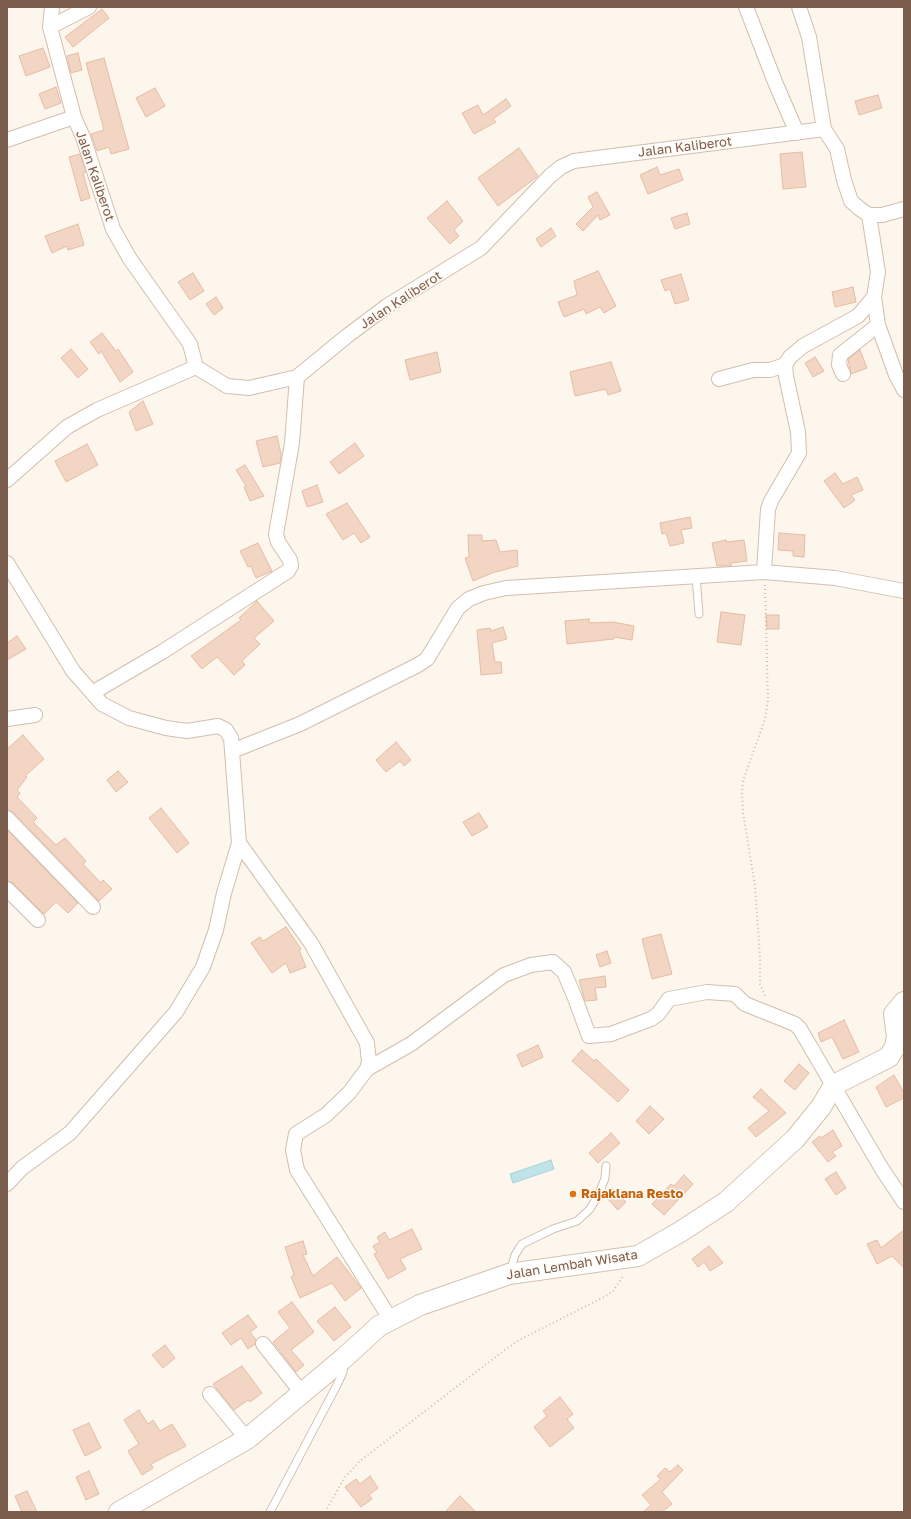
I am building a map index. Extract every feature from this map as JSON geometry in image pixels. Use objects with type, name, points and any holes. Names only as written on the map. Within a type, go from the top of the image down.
[{"type":"street","name":"Jalan Kaliberot","points":[[52,7],[50,27],[74,117],[83,137],[112,229],[130,259],[190,344],[196,367],[226,386],[249,388],[297,377],[347,336],[387,306],[481,248],[497,234],[529,197],[561,167],[574,162],[824,129]]},
{"type":"street","points":[[50,27],[89,7]]},
{"type":"street","points":[[746,7],[775,82],[797,133]]},
{"type":"street","points":[[799,7],[809,37],[824,129],[837,149],[844,180],[851,201],[869,215],[882,215],[904,209]]},
{"type":"street","points":[[7,140],[74,117]]},
{"type":"street","points":[[869,215],[878,272],[874,298],[878,325],[896,375],[904,390]]},
{"type":"street","points":[[764,572],[768,509],[771,501],[799,453],[798,432],[785,365],[790,357],[803,346],[858,316],[874,298]]},
{"type":"street","points":[[843,374],[839,365],[840,355],[878,325]]},
{"type":"street","points":[[719,379],[753,370],[770,370],[785,365]]},
{"type":"street","points":[[7,480],[67,427],[104,406],[196,367]]},
{"type":"street","points":[[92,693],[162,652],[288,571],[291,566],[290,560],[286,550],[278,542],[276,534],[292,443],[297,377]]},
{"type":"street","points":[[7,563],[73,671],[102,704],[129,718],[166,728],[187,731],[218,726],[226,730],[231,738],[239,843],[224,893],[216,930],[203,967],[176,1012],[70,1133],[22,1168],[7,1184]]},
{"type":"street","points":[[232,751],[300,724],[418,665],[427,659],[458,608],[469,599],[484,593],[506,588],[764,572],[835,578],[904,591]]},
{"type":"street","points":[[7,719],[35,715]]},
{"type":"street","points":[[7,818],[93,907]]},
{"type":"street","points":[[239,843],[311,943],[341,994],[367,1043],[369,1062],[367,1069],[349,1093],[326,1115],[296,1134],[292,1150],[297,1170],[391,1320]]},
{"type":"street","points":[[7,889],[38,920]]},
{"type":"street","points":[[367,1069],[411,1044],[504,975],[531,964],[553,962],[564,972],[588,1036],[611,1034],[651,1019],[658,1014],[669,999],[707,992],[735,994],[745,1004],[754,1009],[795,1024],[800,1029],[882,1169],[904,1202]]},
{"type":"street","points":[[834,1085],[889,1057],[895,1047],[896,1041],[894,1014],[904,1002]]},
{"type":"street","name":"Jalan Lembah Wisata","points":[[119,1512],[247,1439],[344,1358],[379,1326],[431,1300],[509,1274],[638,1256],[680,1232],[726,1202],[796,1139],[821,1107],[834,1085]]},
{"type":"street","points":[[263,1344],[302,1393]]},
{"type":"street","points":[[210,1394],[247,1439]]},
{"type":"lane","points":[[696,576],[699,614]]},
{"type":"lane","points":[[509,1274],[515,1255],[522,1244],[553,1229],[577,1221],[590,1209],[599,1194],[605,1178],[606,1166]]},
{"type":"lane","points":[[270,1512],[343,1372],[344,1358]]},
{"type":"path","points":[[764,572],[768,700],[765,719],[744,781],[742,793],[743,812],[755,886],[760,957],[760,984],[768,1002]]},
{"type":"path","points":[[325,1512],[345,1477],[360,1461],[511,1346],[606,1296],[613,1290],[638,1256]]},
{"type":"water","points":[[551,1160],[554,1169],[513,1183],[510,1174]]},
{"type":"building","points":[[102,9],[109,18],[73,47],[65,37]]},
{"type":"building","points":[[43,48],[50,67],[26,76],[19,56]]},
{"type":"building","points":[[78,53],[82,70],[71,73],[67,56]]},
{"type":"building","points":[[104,58],[129,149],[111,154],[109,147],[97,151],[91,134],[104,130],[86,63]]},
{"type":"building","points":[[56,87],[61,103],[45,109],[39,94]]},
{"type":"building","points":[[155,88],[165,106],[146,117],[136,98]]},
{"type":"building","points":[[878,95],[882,108],[859,115],[855,101]]},
{"type":"building","points":[[506,99],[511,106],[493,119],[496,122],[474,134],[462,113],[478,105],[483,115]]},
{"type":"building","points":[[519,148],[538,176],[498,206],[478,178]]},
{"type":"building","points":[[802,152],[806,187],[783,189],[780,154]]},
{"type":"building","points":[[80,154],[86,172],[83,173],[90,198],[81,201],[69,157]]},
{"type":"building","points":[[657,167],[660,175],[679,169],[683,180],[648,194],[640,175]]},
{"type":"building","points":[[597,192],[610,215],[600,220],[598,215],[583,231],[576,224],[593,207],[588,197]]},
{"type":"building","points":[[447,201],[463,221],[454,230],[459,236],[450,244],[427,218]]},
{"type":"building","points":[[687,213],[690,224],[675,229],[671,218]]},
{"type":"building","points":[[78,224],[84,245],[68,250],[67,246],[52,253],[45,236]]},
{"type":"building","points":[[551,228],[556,236],[541,247],[536,239]]},
{"type":"building","points":[[598,271],[616,306],[604,313],[600,307],[586,314],[584,309],[564,317],[558,302],[577,295],[574,281]]},
{"type":"building","points":[[193,273],[204,291],[190,300],[178,282]]},
{"type":"building","points":[[681,274],[689,300],[675,304],[670,289],[665,291],[661,280]]},
{"type":"building","points":[[853,287],[856,302],[835,307],[832,292]]},
{"type":"building","points":[[216,297],[223,308],[214,315],[206,304]]},
{"type":"building","points":[[102,333],[116,351],[118,349],[133,372],[120,382],[101,351],[99,354],[90,342]]},
{"type":"building","points":[[71,349],[88,369],[78,378],[61,358]]},
{"type":"building","points":[[860,350],[867,368],[851,374],[848,359]]},
{"type":"building","points":[[437,352],[441,372],[410,380],[405,360]]},
{"type":"building","points":[[815,357],[824,371],[813,377],[805,363]]},
{"type":"building","points":[[611,362],[621,391],[608,395],[606,389],[575,396],[570,372]]},
{"type":"building","points":[[143,401],[153,424],[136,431],[129,412]]},
{"type":"building","points":[[277,436],[281,454],[280,463],[263,467],[256,441]]},
{"type":"building","points":[[355,443],[364,456],[339,474],[330,462]]},
{"type":"building","points":[[87,444],[98,465],[66,482],[55,461]]},
{"type":"building","points":[[245,465],[264,496],[250,501],[244,487],[246,486],[236,470]]},
{"type":"building","points":[[835,473],[843,484],[857,477],[863,490],[851,495],[855,500],[844,508],[824,481]]},
{"type":"building","points":[[317,485],[323,502],[307,507],[302,491]]},
{"type":"building","points":[[347,503],[370,537],[361,543],[354,533],[343,540],[326,514]]},
{"type":"building","points":[[690,517],[692,528],[681,530],[684,543],[670,546],[666,533],[662,534],[660,523]]},
{"type":"building","points":[[779,533],[805,535],[804,557],[793,556],[793,551],[778,550]]},
{"type":"building","points":[[468,535],[482,535],[482,541],[496,540],[500,552],[517,550],[518,566],[492,573],[473,581],[465,558],[469,557]]},
{"type":"building","points":[[726,540],[727,542],[744,540],[747,561],[731,563],[731,566],[717,566],[712,543]]},
{"type":"building","points":[[258,543],[272,571],[256,578],[251,566],[248,567],[240,551]]},
{"type":"building","points":[[257,601],[274,621],[254,638],[260,644],[242,661],[245,665],[234,675],[217,657],[202,669],[191,656],[241,620],[239,618]]},
{"type":"building","points":[[721,612],[745,615],[741,645],[717,642]]},
{"type":"building","points":[[766,615],[779,615],[779,629],[767,629]]},
{"type":"building","points":[[589,619],[589,623],[613,622],[634,626],[632,640],[614,637],[614,639],[567,644],[565,621]]},
{"type":"building","points":[[503,627],[507,639],[492,643],[495,662],[501,662],[502,673],[481,675],[477,630],[490,628],[491,631]]},
{"type":"building","points":[[17,636],[26,649],[7,660],[7,643]]},
{"type":"building","points":[[23,735],[44,759],[25,776],[27,777],[17,790],[20,793],[17,797],[37,818],[33,822],[56,845],[65,838],[86,861],[83,864],[101,883],[103,880],[112,889],[99,901],[13,812],[7,810],[7,749]]},
{"type":"building","points":[[396,742],[411,760],[404,766],[400,761],[386,772],[376,760]]},
{"type":"building","points":[[118,771],[128,782],[116,792],[107,780]]},
{"type":"building","points":[[161,808],[189,843],[177,853],[149,818]]},
{"type":"building","points":[[479,813],[488,827],[472,836],[463,822]]},
{"type":"building","points":[[7,830],[78,903],[68,913],[56,902],[44,914],[13,883],[7,881]]},
{"type":"building","points":[[286,927],[301,949],[299,950],[306,967],[290,973],[286,963],[272,973],[251,943],[260,937],[263,941]]},
{"type":"building","points":[[661,934],[672,974],[652,979],[642,939]]},
{"type":"building","points":[[607,951],[611,963],[600,967],[596,955]]},
{"type":"building","points":[[605,976],[606,987],[595,988],[597,1000],[585,1001],[579,980]]},
{"type":"building","points":[[844,1020],[859,1052],[843,1059],[832,1037],[821,1042],[818,1033]]},
{"type":"building","points":[[538,1045],[543,1057],[522,1067],[517,1055]]},
{"type":"building","points":[[582,1050],[594,1061],[596,1059],[629,1090],[618,1102],[572,1061]]},
{"type":"building","points":[[799,1064],[809,1073],[795,1090],[784,1081]]},
{"type":"building","points":[[894,1075],[904,1093],[904,1098],[886,1107],[876,1087]]},
{"type":"building","points":[[761,1089],[786,1113],[756,1137],[748,1128],[769,1111],[753,1097]]},
{"type":"building","points":[[650,1106],[664,1119],[649,1134],[636,1121]]},
{"type":"building","points":[[833,1130],[842,1146],[832,1152],[836,1156],[828,1162],[812,1142],[820,1136],[821,1138]]},
{"type":"building","points":[[611,1133],[620,1143],[598,1163],[589,1153]]},
{"type":"building","points":[[836,1172],[846,1188],[836,1195],[825,1179]]},
{"type":"building","points":[[684,1175],[693,1184],[664,1215],[652,1204],[671,1184],[674,1186]]},
{"type":"building","points":[[612,1188],[626,1202],[618,1210],[604,1195]]},
{"type":"building","points":[[412,1229],[422,1249],[400,1259],[406,1269],[388,1279],[374,1254],[377,1253],[373,1246],[380,1242],[377,1237],[385,1232],[389,1240]]},
{"type":"building","points":[[904,1230],[904,1268],[892,1256],[877,1264],[867,1244],[877,1240],[881,1248]]},
{"type":"building","points":[[303,1241],[307,1254],[303,1255],[313,1276],[337,1257],[361,1288],[345,1301],[332,1283],[300,1298],[291,1277],[294,1275],[285,1247]]},
{"type":"building","points":[[709,1246],[723,1263],[710,1271],[704,1262],[698,1267],[692,1259]]},
{"type":"building","points":[[292,1302],[314,1332],[291,1350],[304,1365],[296,1372],[273,1342],[290,1328],[278,1312]]},
{"type":"building","points":[[335,1307],[351,1327],[334,1341],[317,1321]]},
{"type":"building","points":[[248,1315],[257,1327],[250,1332],[256,1340],[255,1344],[248,1349],[241,1338],[231,1345],[222,1333]]},
{"type":"building","points":[[165,1345],[175,1358],[163,1368],[152,1355]]},
{"type":"building","points":[[242,1366],[262,1393],[250,1402],[248,1400],[234,1410],[213,1384]]},
{"type":"building","points":[[560,1397],[573,1414],[567,1419],[574,1428],[550,1447],[534,1427],[547,1416],[543,1411]]},
{"type":"building","points":[[139,1410],[148,1424],[153,1420],[160,1431],[172,1424],[186,1446],[151,1464],[153,1468],[142,1475],[128,1451],[139,1444],[124,1420]]},
{"type":"building","points":[[89,1423],[101,1448],[85,1456],[73,1430]]},
{"type":"building","points":[[678,1465],[683,1470],[662,1492],[672,1504],[662,1512],[643,1512],[651,1505],[642,1495],[661,1479],[657,1476],[665,1468],[670,1472]]},
{"type":"building","points":[[89,1471],[99,1494],[86,1500],[76,1477]]},
{"type":"building","points":[[370,1476],[378,1488],[369,1495],[372,1499],[361,1507],[345,1487],[356,1479],[360,1484]]},
{"type":"building","points":[[27,1491],[37,1512],[22,1512],[15,1496]]},
{"type":"building","points":[[460,1496],[476,1512],[445,1512]]},
{"type":"place","name":"Rajaklana Resto","points":[[573,1194]]}]
